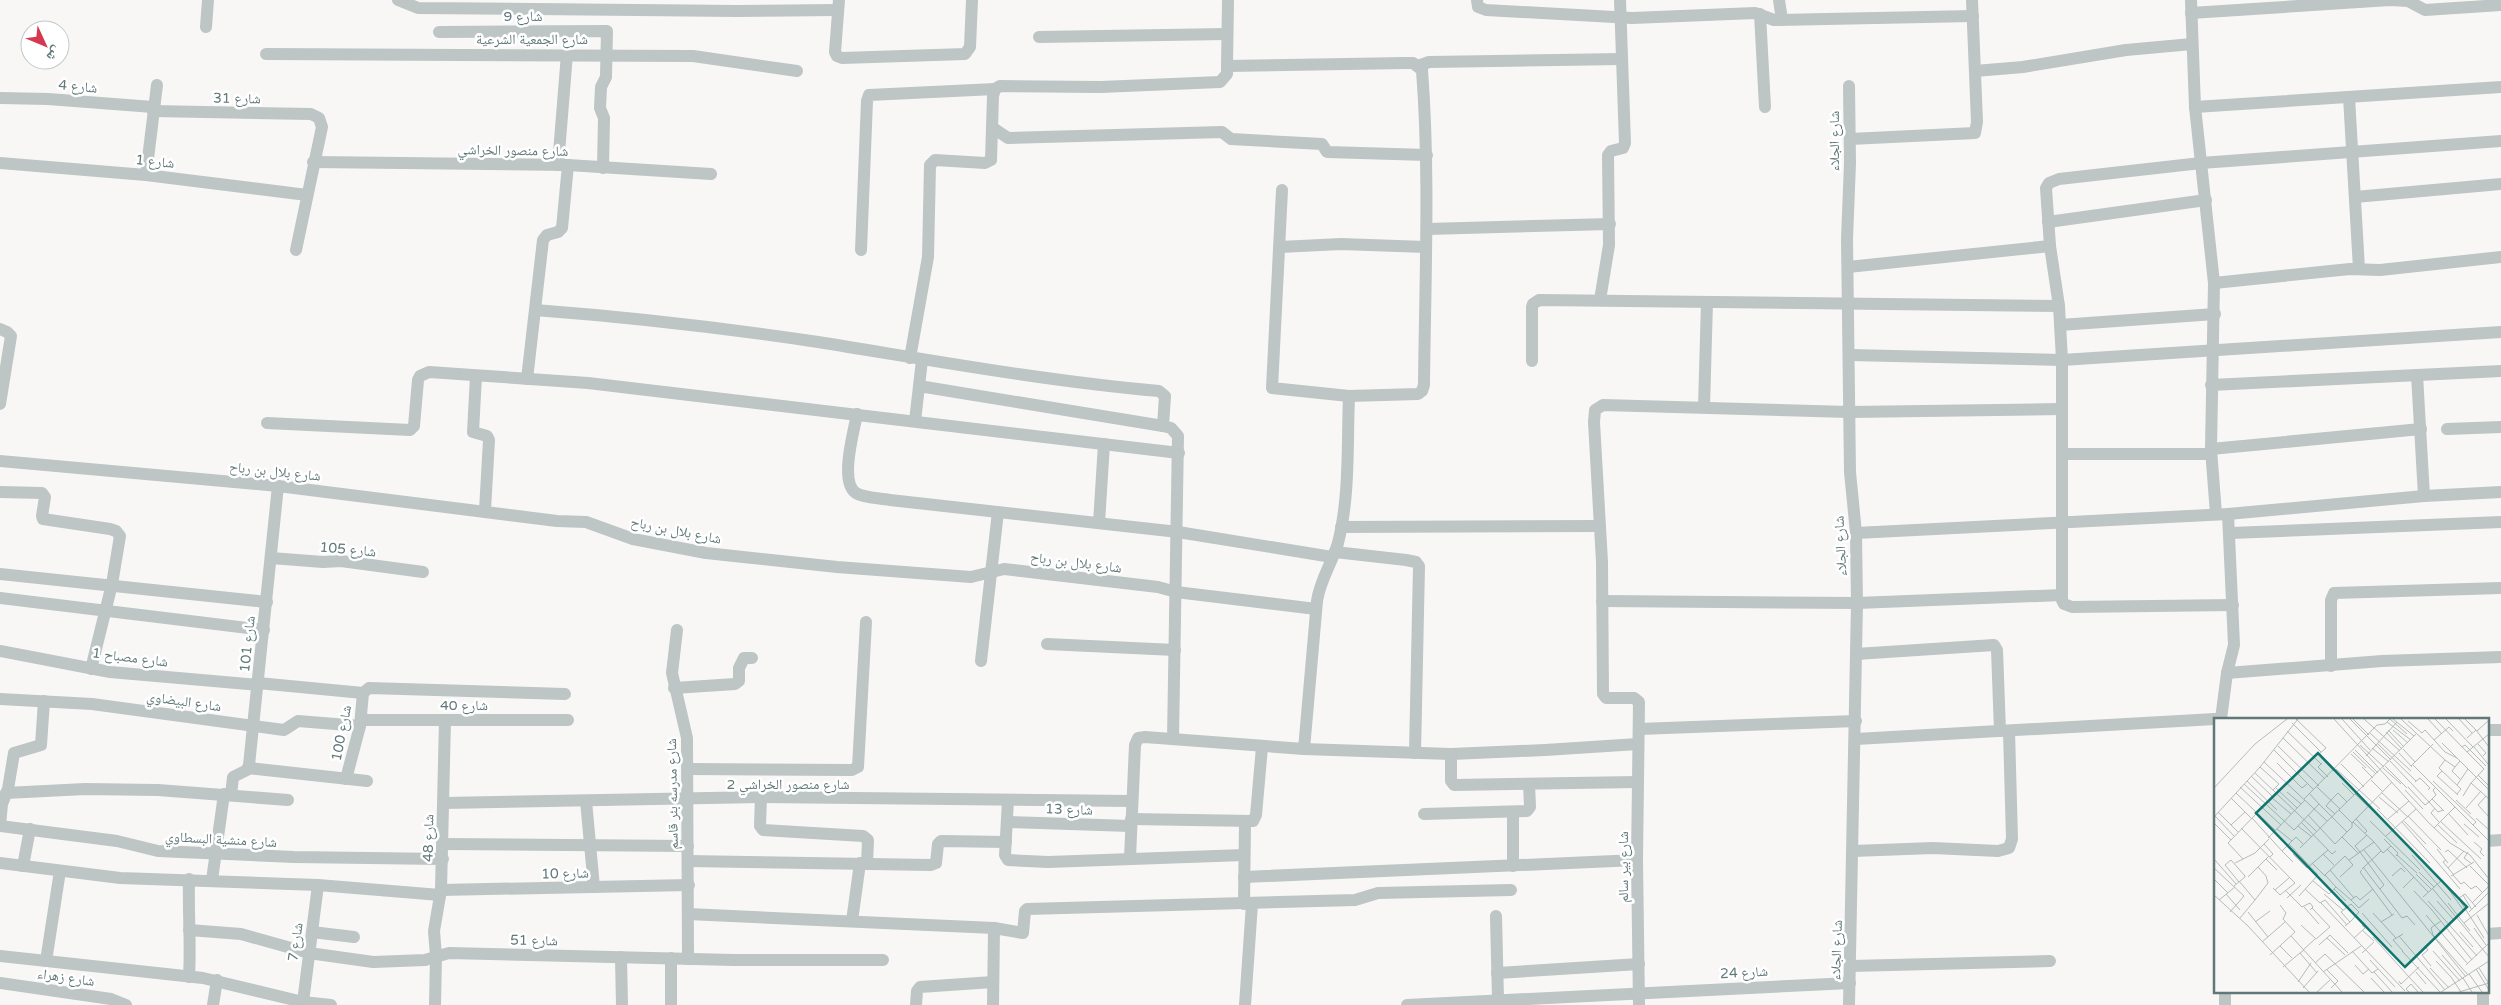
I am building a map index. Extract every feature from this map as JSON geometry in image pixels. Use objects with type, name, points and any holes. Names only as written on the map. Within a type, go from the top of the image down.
[{"type":"street","points":[[206,26],[208,0]]},
{"type":"street","points":[[398,0],[413,8],[738,11],[838,5],[836,52],[837,56],[842,58],[965,54],[970,47],[972,0]]},
{"type":"street","points":[[861,250],[866,100],[869,95],[995,88],[1000,86],[1101,87],[1220,82],[1227,74],[1228,0]]},
{"type":"street","points":[[1477,0],[1478,7],[1486,10],[1619,17],[1760,14],[1774,20],[1782,20],[1973,16]]},
{"type":"street","points":[[1600,300],[1610,245],[1608,155],[1611,151],[1623,148],[1625,143],[1619,17],[1620,0]]},
{"type":"street","points":[[1780,0],[1782,20]]},
{"type":"street","points":[[1850,139],[1975,133],[1977,127],[1972,0]]},
{"type":"street","points":[[2191,0],[2195,107],[2214,283],[2214,350],[2210,385],[2211,451],[2222,514],[2231,533],[2234,645],[2227,673],[2221,718]]},
{"type":"street","points":[[2191,13],[2351,1],[2408,1],[2425,10],[2493,4]]},
{"type":"street","points":[[540,9],[540,31]]},
{"type":"street","points":[[1760,14],[1765,107]]},
{"type":"street","name":"شارع 9","points":[[439,32],[608,31],[607,54]]},
{"type":"street","points":[[1039,37],[1227,34]]},
{"type":"street","points":[[1975,71],[2023,67],[2126,50],[2192,44]]},
{"type":"street","name":"شارع الجمعية الشرعية","points":[[266,54],[607,54],[693,56],[796,71]]},
{"type":"street","points":[[527,379],[543,240],[546,235],[558,232],[562,228],[567,54]]},
{"type":"street","points":[[603,168],[604,118],[600,108],[602,86],[606,77],[607,54]]},
{"type":"street","points":[[1418,66],[1429,62],[1622,59]]},
{"type":"street","points":[[1227,66],[1406,63],[1418,66],[1422,70],[1427,155],[1427,229],[1422,391],[1413,395],[1349,396],[1272,388],[1282,190]]},
{"type":"street","points":[[146,175],[156,85]]},
{"type":"street","name":"شارع الجلاء","points":[[1849,86],[1849,412],[1850,472],[1856,533],[1857,603],[1856,739],[1849,1005]]},
{"type":"street","points":[[2195,107],[2501,87]]},
{"type":"street","points":[[915,421],[919,386],[916,359],[928,257],[930,165],[935,160],[989,162],[992,157],[992,96],[995,88]]},
{"type":"street","points":[[2350,97],[2359,268]]},
{"type":"street","name":"شارع 4","points":[[0,98],[48,98],[153,109]]},
{"type":"street","name":"شارع 31","points":[[153,109],[311,114],[319,118],[322,127],[313,162]]},
{"type":"street","points":[[993,128],[1008,138],[1222,132],[1231,139],[1322,144],[1327,152],[1427,155]]},
{"type":"street","points":[[2233,604],[2072,607],[2064,604],[2062,595],[2062,360],[2059,306],[2050,246],[2046,188],[2054,181],[2201,164],[2501,141]]},
{"type":"street","points":[[296,250],[313,162]]},
{"type":"street","name":"شارع منصور الخراشي","points":[[313,162],[563,165],[711,174]]},
{"type":"street","name":"شارع 1","points":[[0,164],[146,175],[307,195]]},
{"type":"street","points":[[2355,198],[2501,184]]},
{"type":"street","points":[[2048,222],[2206,200]]},
{"type":"street","points":[[1427,229],[1610,224]]},
{"type":"street","points":[[1280,247],[1342,244],[1426,247]]},
{"type":"street","points":[[1848,267],[2050,246]]},
{"type":"street","points":[[2214,283],[2359,268],[2380,270],[2501,257]]},
{"type":"street","points":[[1532,361],[1533,304],[1544,300],[2059,306]]},
{"type":"street","points":[[1704,407],[1707,302]]},
{"type":"street","points":[[535,310],[760,335],[1085,383],[1159,391],[1165,396],[1163,426]]},
{"type":"street","points":[[2060,325],[2215,314]]},
{"type":"street","points":[[0,329],[11,336],[0,404]]},
{"type":"street","points":[[1850,355],[2062,360],[2501,332]]},
{"type":"street","points":[[2210,385],[2501,371]]},
{"type":"street","points":[[267,422],[410,430],[414,426],[417,386],[420,376],[429,372],[588,383],[1179,453]]},
{"type":"street","points":[[2417,375],[2424,496]]},
{"type":"street","points":[[476,376],[473,432],[487,436],[490,440],[485,510]]},
{"type":"street","points":[[919,386],[1163,426],[1171,428],[1178,436],[1178,532],[1173,739]]},
{"type":"street","points":[[1304,749],[1316,608],[1320,586],[1333,554],[1341,527],[1346,473],[1349,396]]},
{"type":"street","points":[[2062,409],[1849,412],[1603,405],[1595,410],[1594,422],[1602,601],[1857,603],[2062,595]]},
{"type":"street","points":[[857,414],[847,471],[850,486],[856,494],[890,500],[1178,532],[1333,554],[1416,562],[1419,566],[1415,753]]},
{"type":"street","points":[[2447,429],[2501,427]]},
{"type":"street","points":[[2062,454],[2211,451],[2421,429]]},
{"type":"street","points":[[1099,523],[1104,444]]},
{"type":"street","name":"شارع بلال بن رباح","points":[[0,460],[278,486],[485,510],[557,521],[586,522],[633,539],[706,553],[837,567],[971,577],[990,574],[1004,569],[1316,608]]},
{"type":"street","name":"شارع 101","points":[[248,768],[254,726],[278,486]]},
{"type":"street","points":[[0,492],[42,493],[45,497],[43,519],[116,531],[120,542],[106,611],[91,669]]},
{"type":"street","points":[[1856,533],[2222,514],[2424,496],[2501,492]]},
{"type":"street","points":[[981,661],[998,512]]},
{"type":"street","points":[[2231,533],[2501,522]]},
{"type":"street","points":[[1341,527],[1600,526]]},
{"type":"street","name":"شارع 105","points":[[271,558],[342,562],[423,572]]},
{"type":"street","points":[[0,574],[112,584],[267,602]]},
{"type":"street","points":[[2331,666],[2331,600],[2334,593],[2501,588]]},
{"type":"street","points":[[0,598],[264,630]]},
{"type":"street","name":"شارع بير سالم","points":[[1602,601],[1604,697],[1636,699],[1638,702],[1637,860],[1639,999]]},
{"type":"street","points":[[688,769],[852,770],[858,768],[866,622]]},
{"type":"street","name":"شارع مدرسه بئر قاسم","points":[[677,630],[672,663],[674,688],[687,738],[688,959]]},
{"type":"street","points":[[1047,644],[1175,650]]},
{"type":"street","points":[[1853,851],[1933,848],[1998,851],[2009,848],[2012,839],[1997,650],[1994,645],[1856,654]]},
{"type":"street","name":"شارع مصباح 1","points":[[0,651],[132,675],[364,693],[369,688],[565,694]]},
{"type":"street","points":[[2227,673],[2416,659],[2501,656]]},
{"type":"street","points":[[674,688],[735,684],[739,681],[741,662],[744,658],[752,658]]},
{"type":"street","name":"شارع 100","points":[[346,779],[360,723],[364,693]]},
{"type":"street","name":"شارع البيضاوي","points":[[0,699],[92,704],[284,730],[298,721],[360,723]]},
{"type":"street","points":[[0,826],[14,753],[41,745],[44,701]]},
{"type":"street","points":[[1856,739],[2214,719]]},
{"type":"street","name":"شارع 40","points":[[360,723],[445,720],[568,720]]},
{"type":"street","name":"شارع 48","points":[[435,1005],[436,956],[434,926],[441,892],[443,858],[445,720]]},
{"type":"street","points":[[1639,729],[1856,721]]},
{"type":"street","points":[[2488,730],[2501,730]]},
{"type":"street","points":[[1130,858],[1136,741],[1145,737],[1262,747],[1450,754],[1638,744]]},
{"type":"street","points":[[1246,1005],[1248,904],[1244,877],[1245,822],[1253,821],[1256,815],[1262,747]]},
{"type":"street","points":[[1450,754],[1451,781],[1454,785],[1638,782]]},
{"type":"street","points":[[212,880],[233,777],[248,768],[367,781]]},
{"type":"street","points":[[1424,814],[1529,810],[1529,784]]},
{"type":"street","points":[[6,794],[94,790],[158,790],[288,800]]},
{"type":"street","points":[[761,797],[760,826],[762,830],[863,836],[866,838],[868,844],[852,921]]},
{"type":"street","name":"شارع منصور الخراشي 2","points":[[444,803],[688,800],[761,797],[1132,801]]},
{"type":"street","points":[[1008,800],[1005,857],[1010,861],[1244,855]]},
{"type":"street","points":[[586,801],[594,887]]},
{"type":"street","points":[[1513,812],[1513,866]]},
{"type":"street","name":"شارع 13","points":[[1007,822],[1245,822]]},
{"type":"street","name":"شارع منشية البسطاوي","points":[[0,826],[117,841],[158,851],[216,854],[443,858]]},
{"type":"street","points":[[24,866],[30,829]]},
{"type":"street","points":[[2488,841],[2501,840]]},
{"type":"street","points":[[688,861],[934,864],[937,860],[938,844],[941,841],[1006,842]]},
{"type":"street","points":[[443,844],[688,846]]},
{"type":"street","points":[[1244,877],[1637,860]]},
{"type":"street","name":"شارع 10","points":[[0,863],[120,878],[212,880],[441,892],[688,885]]},
{"type":"street","points":[[46,961],[60,871]]},
{"type":"street","points":[[189,879],[189,930],[192,942],[189,976]]},
{"type":"street","name":"شارع 7","points":[[302,1002],[318,885]]},
{"type":"street","points":[[688,914],[994,928],[1023,933],[1025,911],[1027,909],[1360,900],[1378,893],[1511,890]]},
{"type":"street","points":[[1496,916],[1498,1000]]},
{"type":"street","points":[[993,1005],[994,928]]},
{"type":"street","name":"شارع 51","points":[[189,930],[241,934],[309,953],[373,962],[425,960],[449,953],[688,959],[883,960]]},
{"type":"street","points":[[312,932],[354,937]]},
{"type":"street","points":[[2488,934],[2501,933]]},
{"type":"street","points":[[0,956],[217,980],[284,1001],[331,1005]]},
{"type":"street","points":[[621,957],[622,1005]]},
{"type":"street","points":[[671,958],[671,1005]]},
{"type":"street","points":[[1850,966],[2050,961]]},
{"type":"street","points":[[1497,973],[1639,964]]},
{"type":"street","points":[[214,1005],[217,980]]},
{"type":"street","points":[[916,1005],[917,991],[920,986],[993,982]]},
{"type":"street","name":"شارع زهراء","points":[[0,983],[111,999],[126,1005]]},
{"type":"street","name":"شارع 24","points":[[1407,1005],[1498,1000],[1639,999],[1850,983]]},
{"type":"street","points":[[2225,992],[2225,1005]]},
{"type":"street","points":[[2482,992],[2483,1005]]}]
